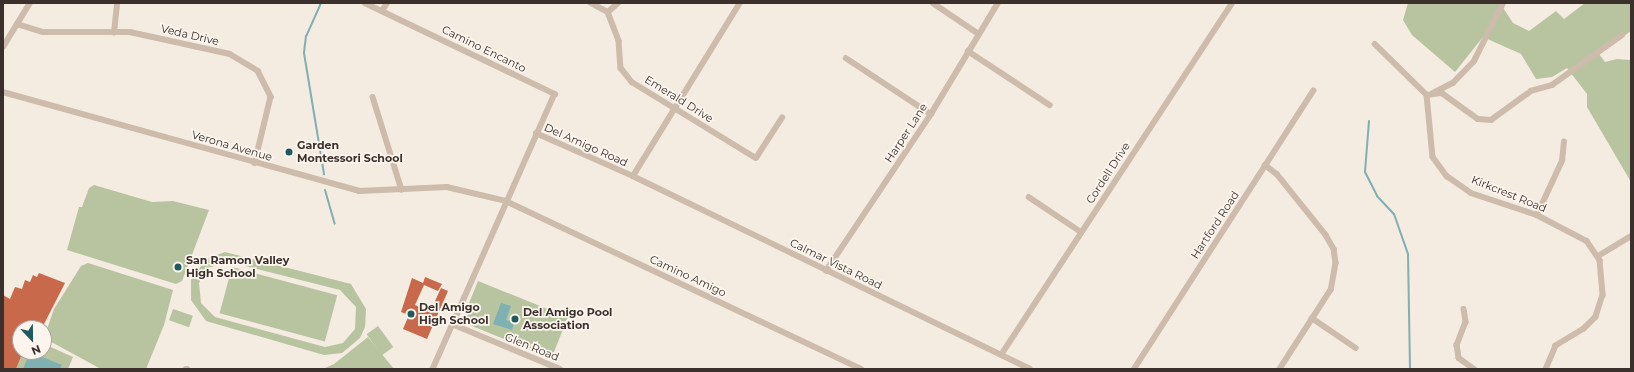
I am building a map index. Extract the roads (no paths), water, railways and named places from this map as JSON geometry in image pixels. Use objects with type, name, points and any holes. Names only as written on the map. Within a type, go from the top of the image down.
[{"type":"street","points":[[3,47],[30,3]]},
{"type":"street","points":[[114,33],[117,3]]},
{"type":"street","name":"Camino Encanto","points":[[365,3],[555,94],[536,133]]},
{"type":"street","points":[[382,11],[387,3]]},
{"type":"street","points":[[591,3],[608,12],[618,3]]},
{"type":"street","name":"Del Amigo Road","points":[[433,369],[536,133],[634,176],[740,3]]},
{"type":"street","points":[[933,3],[979,34]]},
{"type":"street","name":"Harper Lane","points":[[826,271],[931,114],[998,3]]},
{"type":"street","name":"Cordell Drive","points":[[1001,355],[1232,3]]},
{"type":"street","points":[[1427,95],[1453,83],[1474,62],[1503,3]]},
{"type":"street","name":"Emerald Drive","points":[[608,12],[619,41],[621,68],[632,82],[675,109],[756,158],[782,118]]},
{"type":"street","name":"Veda Drive","points":[[17,24],[43,32],[130,32],[230,54],[258,71],[271,97],[255,163]]},
{"type":"street","points":[[1427,95],[1442,93],[1478,119],[1491,120],[1531,91],[1552,85],[1622,35]]},
{"type":"street","points":[[1375,44],[1427,95]]},
{"type":"street","points":[[968,51],[1050,104]]},
{"type":"street","points":[[846,58],[931,114]]},
{"type":"street","name":"Hartford Road","points":[[1134,369],[1313,91]]},
{"type":"street","name":"Verona Avenue","points":[[3,92],[359,191],[447,187],[506,201]]},
{"type":"street","name":"Kirkcrest Road","points":[[1427,95],[1433,157],[1447,176],[1471,193],[1537,215],[1587,241],[1598,256],[1604,274],[1603,295],[1596,317],[1584,329],[1556,346],[1546,369]]},
{"type":"street","points":[[373,97],[402,190]]},
{"type":"street","points":[[1537,215],[1562,160],[1564,142]]},
{"type":"street","points":[[1265,165],[1277,174],[1334,249],[1336,276],[1332,290],[1312,318],[1280,369]]},
{"type":"street","name":"Calmar Vista Road","points":[[634,176],[826,271],[1030,369]]},
{"type":"street","points":[[1029,197],[1081,232]]},
{"type":"street","name":"Camino Amigo","points":[[506,201],[861,369]]},
{"type":"street","points":[[1598,256],[1631,236]]},
{"type":"street","points":[[1464,309],[1466,322],[1457,345],[1459,358],[1474,369]]},
{"type":"street","points":[[1312,318],[1356,348]]},
{"type":"street","name":"Glen Road","points":[[452,324],[560,369]]},
{"type":"water","points":[[501,303],[511,306],[506,320],[514,323],[512,330],[493,324]]},
{"type":"water","points":[[27,360],[50,360],[62,365],[60,369],[23,369]]},
{"type":"waterway","points":[[321,3],[306,36],[304,53],[324,174]]},
{"type":"waterway","points":[[1369,121],[1365,172],[1377,196],[1394,214],[1408,254],[1410,369]]},
{"type":"waterway","points":[[325,190],[335,224]]},
{"type":"place","name":"Garden Montessori School","points":[[289,152]]},
{"type":"place","name":"San Ramon Valley High School","points":[[178,267]]},
{"type":"place","name":"Del Amigo High School","points":[[411,314]]},
{"type":"place","name":"Del Amigo Pool Association","points":[[515,319]]}]
